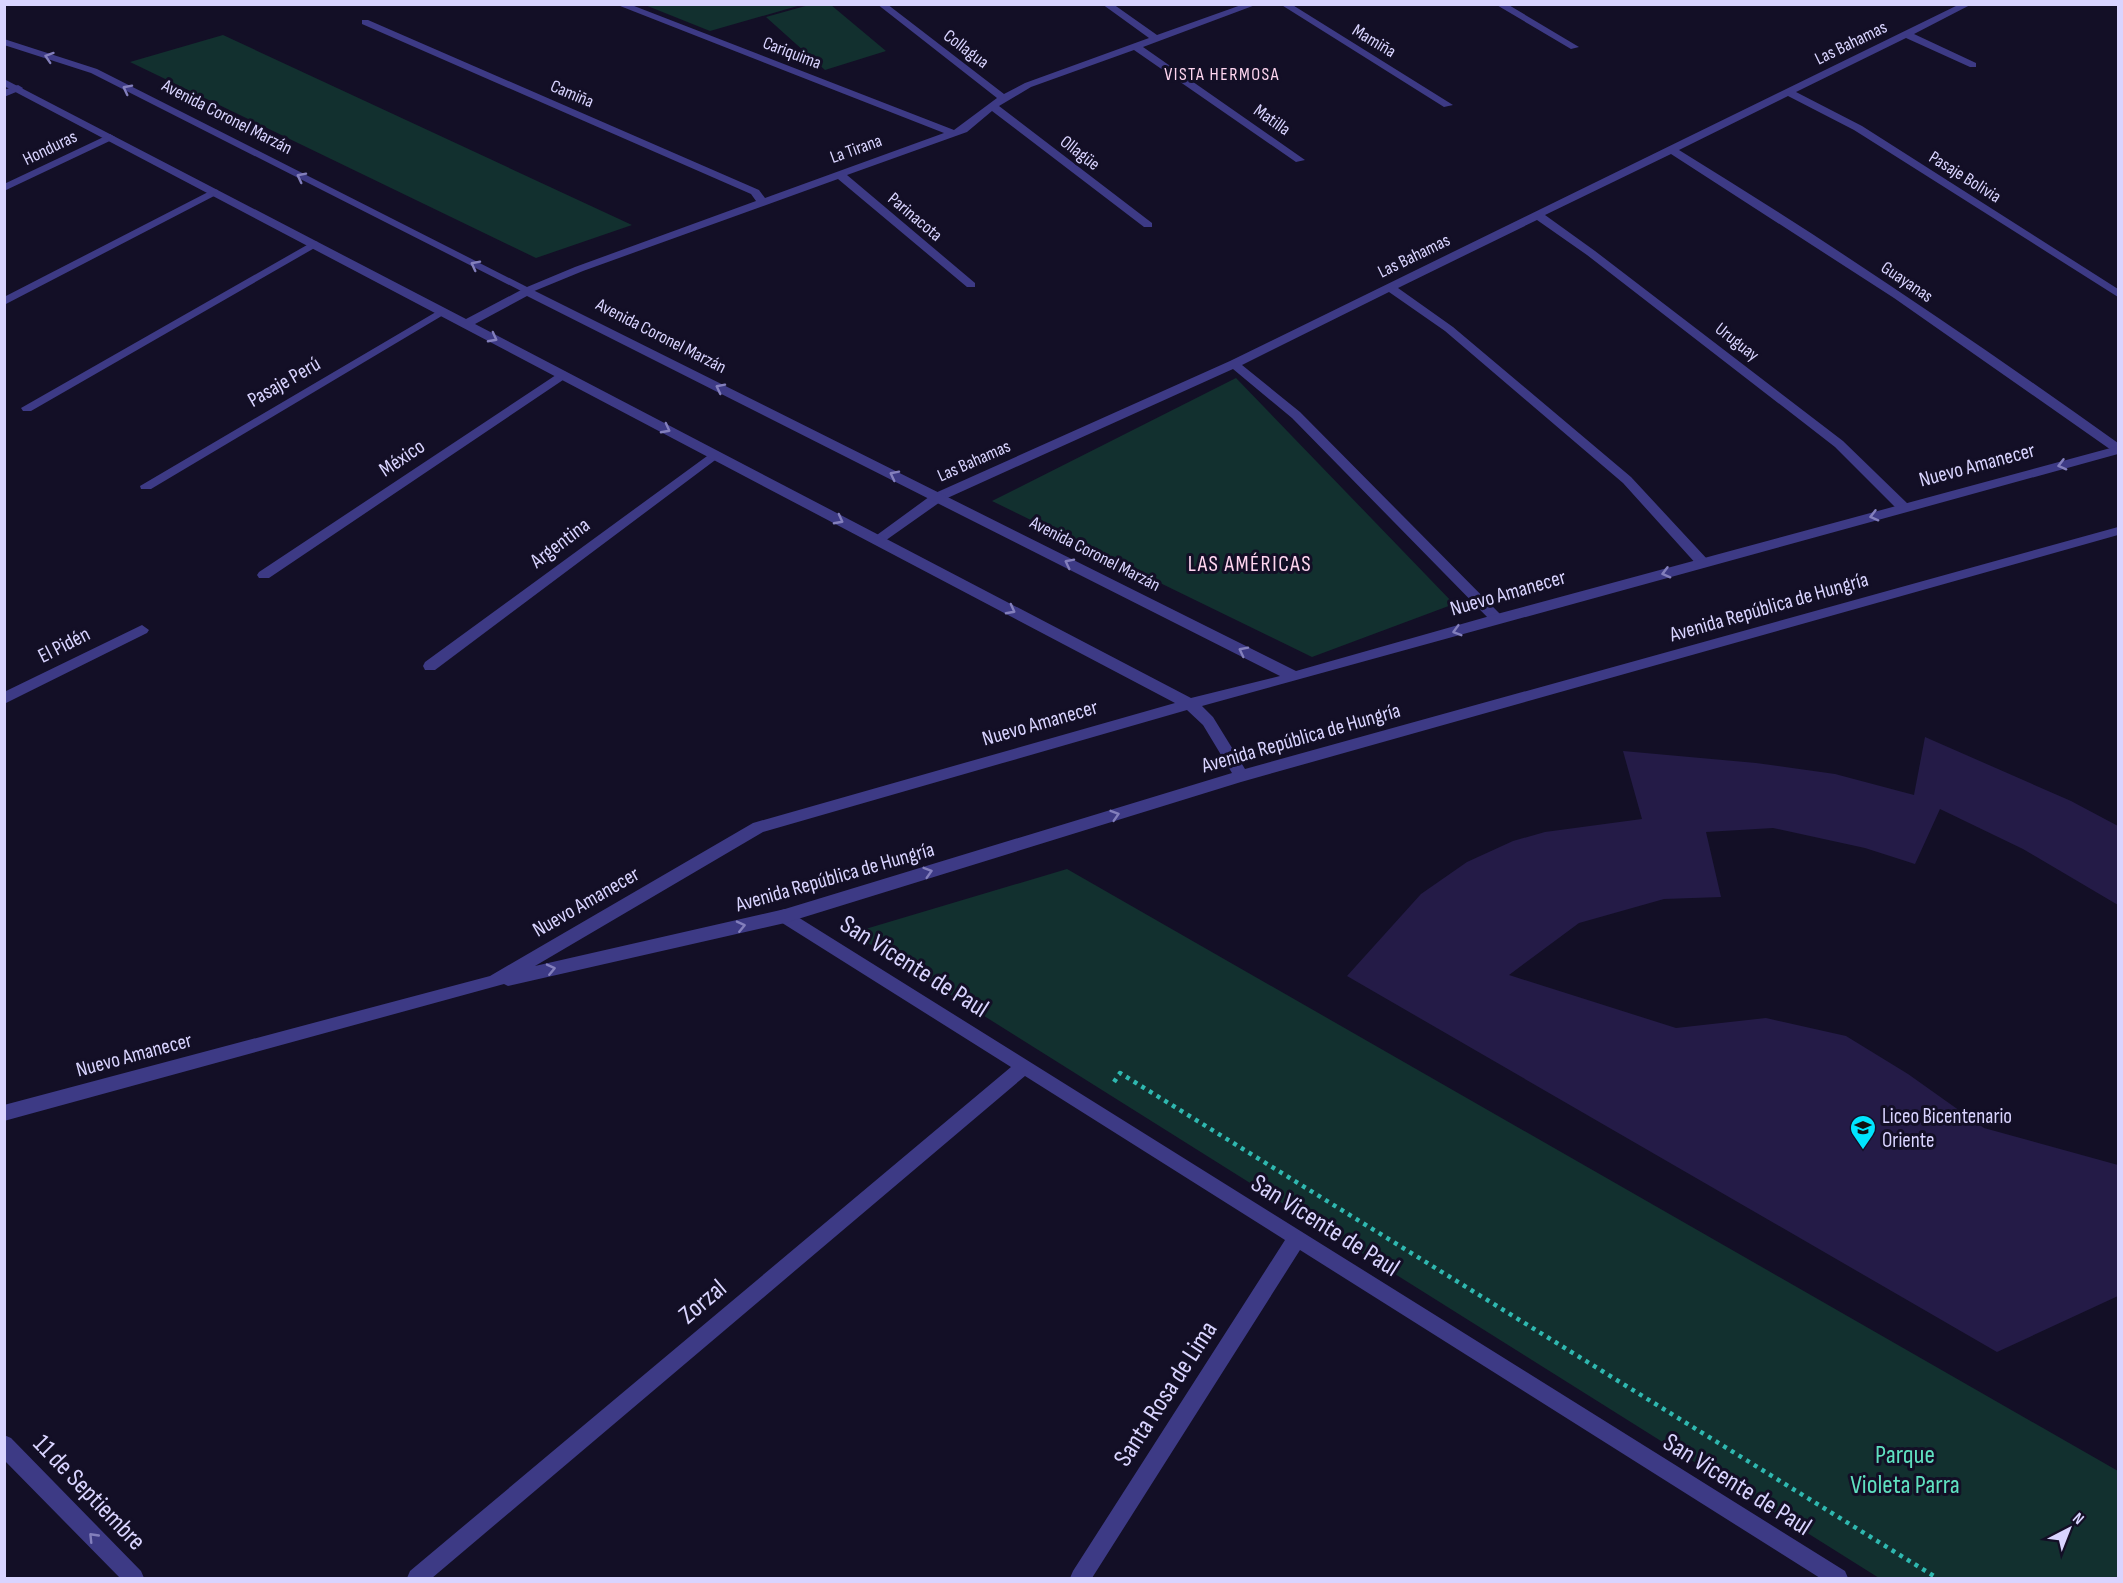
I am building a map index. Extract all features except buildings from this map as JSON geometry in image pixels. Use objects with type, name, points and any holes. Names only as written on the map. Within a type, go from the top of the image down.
[{"type":"street","name":"Cariquima","points":[[619,4],[953,133]]},
{"type":"street","name":"Collagua","points":[[881,4],[1003,98]]},
{"type":"street","points":[[1106,4],[1156,39]]},
{"type":"street","name":"La Tirana","points":[[466,324],[527,291],[579,269],[953,133],[973,123],[1003,98],[1028,85],[1254,4]]},
{"type":"street","name":"Mamiña","points":[[1284,4],[1448,105]]},
{"type":"street","points":[[1499,4],[1574,47]]},
{"type":"street","name":"Las Bahamas","points":[[877,540],[938,497],[1234,364],[1968,4]]},
{"type":"street","name":"Camiña","points":[[365,22],[755,192],[762,202]]},
{"type":"street","points":[[1908,34],[1973,65]]},
{"type":"street","name":"Avenida Coronel Marzán","points":[[4,42],[94,72],[1295,677]]},
{"type":"street","name":"Matilla","points":[[1136,46],[1300,160]]},
{"type":"street","points":[[4,82],[1190,704],[1208,722],[1241,776]]},
{"type":"street","points":[[4,94],[18,88]]},
{"type":"street","name":"Pasaje Bolivia","points":[[1790,93],[1858,128],[2118,294]]},
{"type":"street","name":"Ollagüe","points":[[993,106],[1148,225]]},
{"type":"street","name":"Honduras","points":[[4,188],[110,137]]},
{"type":"street","name":"Guayanas","points":[[1672,150],[1726,183],[2008,370],[2118,449]]},
{"type":"street","name":"Parinacota","points":[[839,174],[971,285]]},
{"type":"street","points":[[4,302],[214,192]]},
{"type":"street","name":"Uruguay","points":[[1539,216],[1591,253],[1839,444],[1904,508]]},
{"type":"street","points":[[27,408],[314,244]]},
{"type":"street","points":[[1390,288],[1449,329],[1627,480],[1703,563]]},
{"type":"street","name":"Pasaje Perú","points":[[146,486],[441,312]]},
{"type":"street","points":[[1234,364],[1303,421],[1497,619]]},
{"type":"street","name":"México","points":[[264,574],[562,375]]},
{"type":"street","name":"Nuevo Amanecer","points":[[4,1113],[494,982],[758,827],[1190,704],[2118,449]]},
{"type":"street","name":"Argentina","points":[[430,666],[714,455]]},
{"type":"street","name":"Avenida República de Hungría","points":[[494,982],[785,916],[1241,776],[2118,531]]},
{"type":"street","name":"El Pidén","points":[[4,699],[142,630]]},
{"type":"street","name":"San Vicente de Paul","points":[[785,916],[1838,1578]]},
{"type":"street","name":"Zorzal","points":[[417,1578],[1024,1066]]},
{"type":"street","name":"Santa Rosa de Lima","points":[[1080,1578],[1297,1238]]},
{"type":"street","name":"11 de Septiembre","points":[[4,1445],[129,1577]]},
{"type":"path","points":[[1095,1111],[1120,1073],[1937,1578]]},
{"type":"green space","points":[[645,5],[801,5],[710,31]]},
{"type":"green space","points":[[809,5],[831,5],[886,51],[825,70],[766,17]]},
{"type":"green space","points":[[223,35],[632,225],[536,258],[130,62]]},
{"type":"green space","points":[[1236,378],[1454,604],[1312,657],[992,501]]},
{"type":"green space","name":"Parque Violeta Parra","points":[[1067,869],[2118,1471],[2118,1578],[1879,1578],[852,933]]},
{"type":"place","name":"Liceo Bicentenario Oriente","points":[[1863,1151]]},
{"type":"district","name":"VISTA HERMOSA","points":[[1222,74]]},
{"type":"district","name":"LAS AMÉRICAS","points":[[1250,564]]}]
